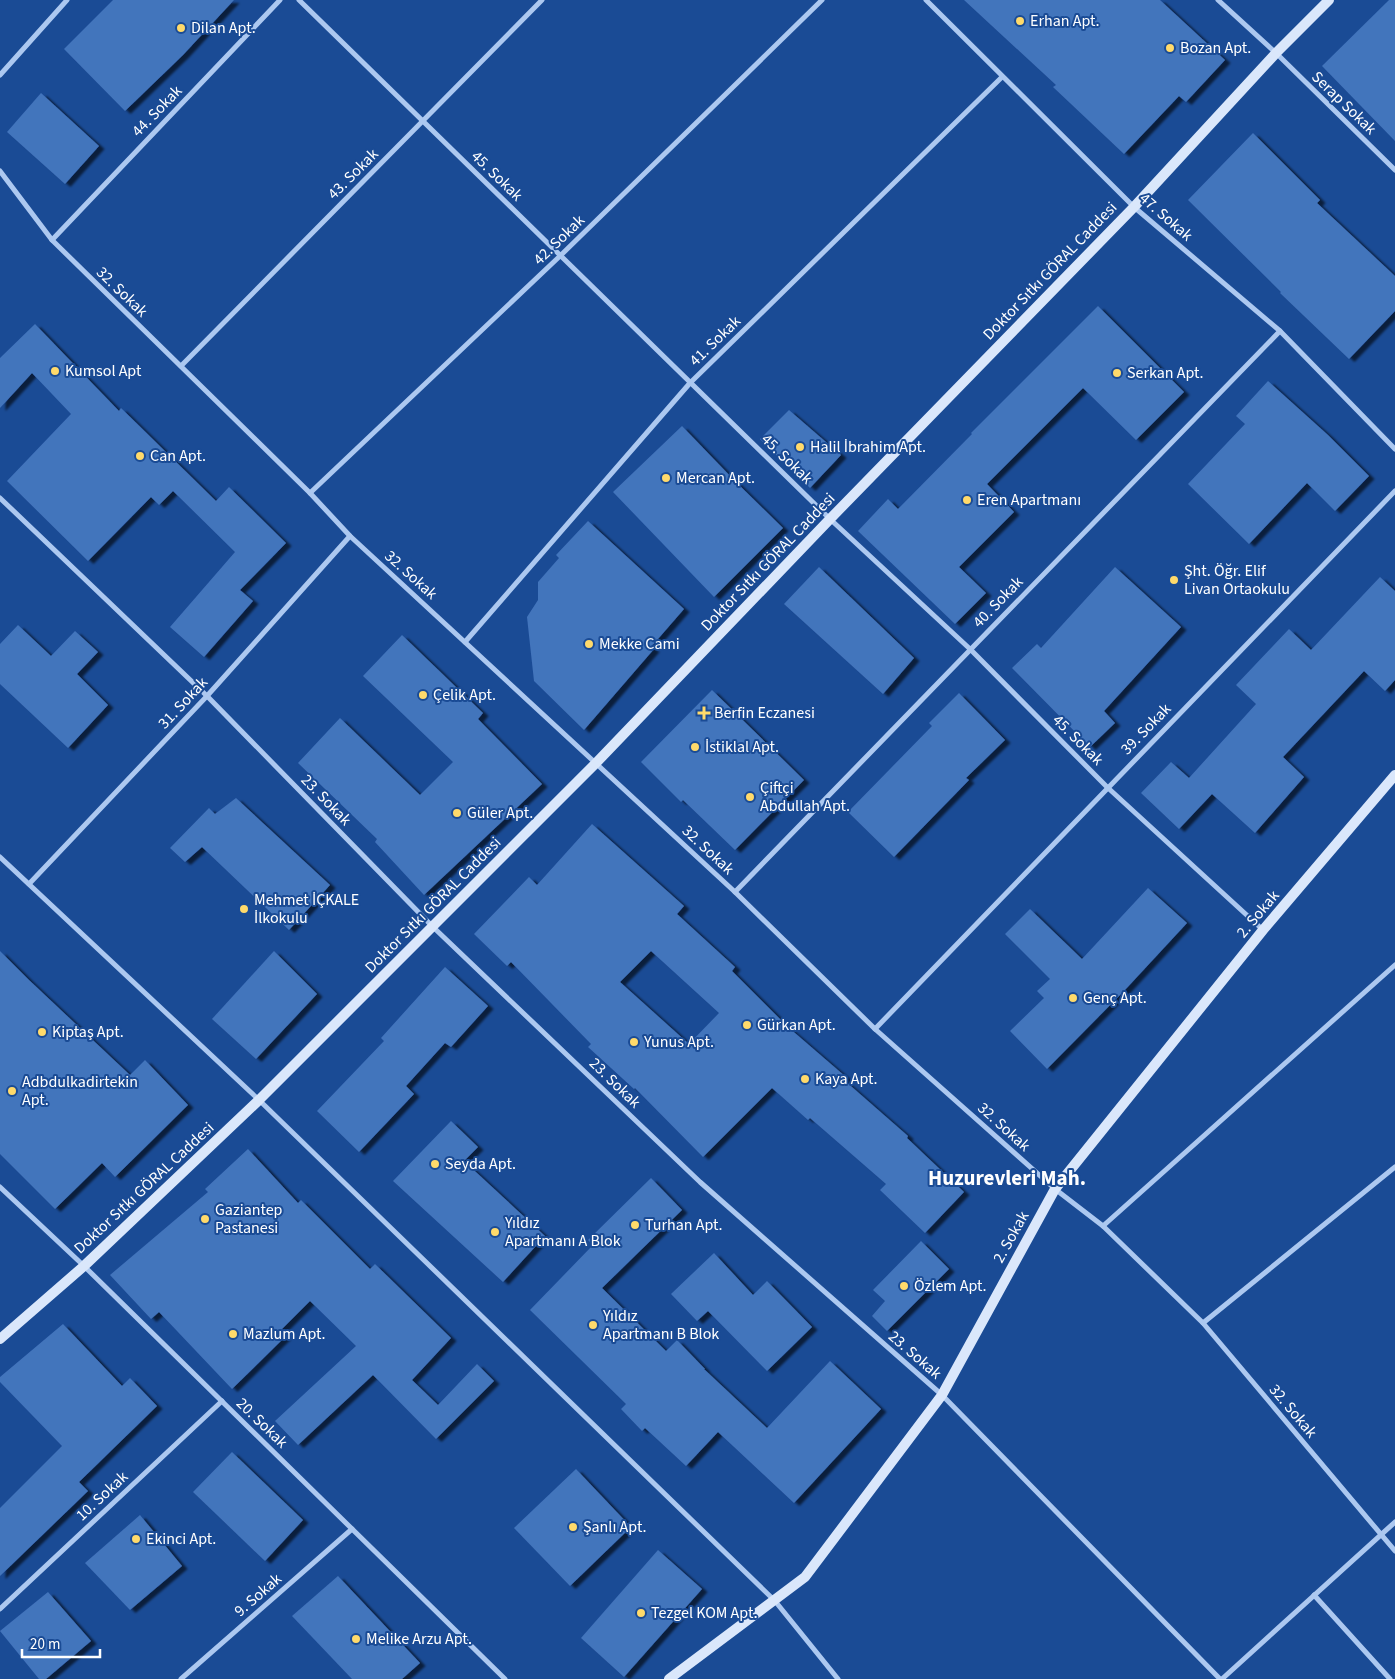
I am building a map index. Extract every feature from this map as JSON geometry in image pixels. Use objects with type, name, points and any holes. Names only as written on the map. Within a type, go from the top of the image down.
[{"type":"street","points":[[0,75],[67,0]]},
{"type":"street","name":"44. Sokak","points":[[52,240],[280,0]]},
{"type":"street","name":"45. Sokak","points":[[299,0],[830,519],[970,649],[1107,787],[1263,930]]},
{"type":"street","name":"43. Sokak","points":[[181,366],[542,0]]},
{"type":"street","name":"42. Sokak","points":[[310,494],[560,256],[822,0]]},
{"type":"street","name":"47. Sokak","points":[[926,0],[1134,206],[1280,331],[1395,448]]},
{"type":"street","name":"Serap Sokak","points":[[1218,0],[1395,170]]},
{"type":"street","name":"Doktor Sıtkı GÖRAL Caddesi","points":[[0,1339],[84,1266],[259,1100],[596,763],[1134,206],[1329,0]]},
{"type":"street","name":"41. Sokak","points":[[466,642],[690,383],[1002,77]]},
{"type":"street","name":"32. Sokak","points":[[0,171],[52,240],[310,494],[350,536],[735,892],[875,1029],[1055,1189],[1104,1226],[1204,1324],[1395,1551]]},
{"type":"street","name":"40. Sokak","points":[[735,892],[1280,331]]},
{"type":"street","name":"39. Sokak","points":[[875,1029],[1395,491]]},
{"type":"street","name":"23. Sokak","points":[[0,498],[208,696],[432,926],[700,1182],[942,1395],[1221,1679]]},
{"type":"street","name":"31. Sokak","points":[[29,884],[208,696],[350,536]]},
{"type":"street","name":"2. Sokak","points":[[669,1679],[806,1577],[942,1395],[1055,1189],[1263,930],[1395,775]]},
{"type":"street","points":[[0,856],[259,1100],[775,1601],[838,1679]]},
{"type":"street","points":[[1104,1226],[1395,965]]},
{"type":"street","points":[[1204,1324],[1395,1167]]},
{"type":"street","name":"20. Sokak","points":[[0,1187],[84,1266],[505,1679]]},
{"type":"street","name":"10. Sokak","points":[[0,1609],[222,1401]]},
{"type":"street","points":[[1221,1679],[1395,1522]]},
{"type":"street","name":"9. Sokak","points":[[181,1679],[352,1529]]},
{"type":"street","points":[[1314,1595],[1390,1679]]},
{"type":"building","points":[[113,0],[234,0],[183,55],[125,111],[64,49]]},
{"type":"building","points":[[964,0],[1160,0],[1225,60],[1186,102],[1179,96],[1124,154],[1053,87],[1056,85]]},
{"type":"building","points":[[1389,0],[1395,0],[1395,141],[1322,66]]},
{"type":"building","points":[[41,93],[99,146],[65,184],[7,132]]},
{"type":"building","points":[[1253,133],[1320,200],[1317,203],[1395,276],[1395,311],[1349,359],[1280,293],[1188,200]]},
{"type":"building","points":[[1098,306],[1184,392],[1136,440],[1083,388],[987,484],[1014,512],[959,567],[986,593],[955,624],[858,531],[888,499],[898,509]]},
{"type":"building","points":[[35,324],[119,411],[121,408],[216,501],[229,487],[286,543],[240,590],[253,601],[204,657],[170,627],[235,552],[173,491],[159,505],[151,497],[88,561],[7,481],[71,414],[32,373],[0,408],[0,358]]},
{"type":"building","points":[[1268,381],[1328,435],[1369,476],[1335,511],[1307,483],[1249,544],[1188,484],[1245,424],[1236,416]]},
{"type":"building","name":"Halil İbrahim Apt.","points":[[789,410],[841,455],[810,488],[760,439]]},
{"type":"building","points":[[682,426],[783,528],[714,597],[613,492]]},
{"type":"building","name":"Mekke Cami","points":[[588,521],[684,609],[651,647],[654,649],[584,730],[534,681],[527,617],[538,600],[538,582],[559,558],[556,555]]},
{"type":"building","points":[[819,567],[914,658],[883,694],[784,604]]},
{"type":"building","points":[[1115,567],[1181,627],[1104,711],[1115,723],[1090,747],[1012,668],[1037,644],[1041,648]]},
{"type":"building","points":[[1380,577],[1395,591],[1395,680],[1385,691],[1364,671],[1283,757],[1304,777],[1255,833],[1212,794],[1179,829],[1141,793],[1171,762],[1189,778],[1256,704],[1236,685],[1289,629],[1311,650]]},
{"type":"building","points":[[18,625],[51,656],[75,631],[98,652],[77,674],[108,705],[68,748],[0,684],[0,644]]},
{"type":"building","points":[[402,635],[483,713],[478,719],[542,784],[424,895],[375,842],[377,839],[298,763],[340,718],[420,795],[453,762],[363,676]]},
{"type":"building","points":[[712,690],[804,780],[735,850],[683,800],[681,802],[641,762]]},
{"type":"building","points":[[959,693],[1005,740],[966,778],[969,780],[894,857],[848,812],[932,726],[929,723]]},
{"type":"building","points":[[236,798],[330,885],[289,930],[202,847],[185,862],[170,848],[209,808],[215,814]]},
{"type":"building","points":[[592,824],[684,906],[677,914],[735,967],[732,971],[788,1027],[846,1077],[844,1080],[908,1136],[907,1138],[964,1192],[925,1233],[880,1190],[886,1184],[810,1118],[808,1120],[772,1088],[703,1157],[635,1088],[588,1047],[591,1044],[511,962],[507,966],[474,934],[529,877],[537,885]],"holes":[[[651,951],[719,1013],[689,1044],[620,982]]]},
{"type":"building","points":[[1148,888],[1187,923],[1124,991],[1047,1069],[1010,1031],[1044,998],[1037,991],[1050,979],[1005,934],[1030,909],[1082,959]]},
{"type":"building","points":[[0,951],[130,1075],[145,1060],[188,1105],[115,1177],[102,1163],[55,1209],[0,1154]]},
{"type":"building","points":[[274,951],[317,994],[256,1059],[212,1019]]},
{"type":"building","points":[[445,967],[488,1006],[451,1047],[445,1043],[406,1086],[414,1094],[359,1152],[317,1111],[384,1041],[381,1038]]},
{"type":"building","points":[[451,1121],[478,1147],[464,1161],[545,1236],[503,1282],[393,1181]]},
{"type":"building","points":[[248,1149],[298,1203],[301,1200],[370,1269],[375,1264],[451,1338],[412,1380],[438,1405],[477,1364],[494,1381],[436,1439],[373,1375],[298,1445],[275,1421],[356,1346],[310,1301],[282,1329],[287,1335],[232,1389],[159,1312],[151,1319],[110,1275],[208,1192],[205,1189]]},
{"type":"building","points":[[651,1178],[682,1210],[602,1288],[666,1351],[677,1340],[704,1369],[767,1428],[830,1361],[881,1409],[794,1503],[718,1432],[686,1466],[645,1428],[642,1431],[621,1409],[626,1404],[530,1310],[593,1245],[588,1240]]},
{"type":"building","name":"Özlem Apt.","points":[[921,1241],[949,1269],[887,1331],[872,1316],[885,1301],[873,1290]]},
{"type":"building","points":[[714,1253],[753,1295],[767,1281],[812,1327],[767,1371],[708,1311],[697,1321],[671,1294]]},
{"type":"building","points":[[63,1324],[122,1386],[130,1378],[157,1406],[79,1482],[88,1491],[0,1576],[0,1508],[62,1446],[0,1382],[0,1377]]},
{"type":"building","points":[[232,1452],[303,1520],[265,1561],[193,1492]]},
{"type":"building","name":"Şanlı Apt.","points":[[576,1469],[631,1527],[570,1586],[514,1528]]},
{"type":"building","name":"Ekinci Apt.","points":[[140,1515],[182,1566],[130,1610],[85,1563]]},
{"type":"building","name":"Tezgel KOM Apt.","points":[[658,1550],[702,1589],[624,1677],[581,1638]]},
{"type":"building","name":"Melike Arzu Apt.","points":[[338,1576],[420,1663],[402,1679],[352,1679],[292,1616]]},
{"type":"building","points":[[48,1592],[91,1641],[46,1679],[39,1679],[0,1631]]},
{"type":"place","name":"Erhan Apt.","points":[[1020,21]]},
{"type":"place","name":"Dilan Apt.","points":[[181,28]]},
{"type":"place","name":"Bozan Apt.","points":[[1170,48]]},
{"type":"place","name":"Kumsol Apt","points":[[55,371]]},
{"type":"place","name":"Serkan Apt.","points":[[1117,373]]},
{"type":"place","name":"Halil İbrahim Apt.","points":[[800,447]]},
{"type":"place","name":"Can Apt.","points":[[140,456]]},
{"type":"place","name":"Mercan Apt.","points":[[666,478]]},
{"type":"place","name":"Eren Apartmanı","points":[[967,500]]},
{"type":"place","name":"Şht. Öğr. Elif Livan Ortaokulu","points":[[1174,580]]},
{"type":"place","name":"Mekke Cami","points":[[589,644]]},
{"type":"place","name":"Çelik Apt.","points":[[423,695]]},
{"type":"place","name":"Berfin Eczanesi","points":[[704,713]]},
{"type":"place","name":"İstiklal Apt.","points":[[695,747]]},
{"type":"place","name":"Çiftçi Abdullah Apt.","points":[[750,797]]},
{"type":"place","name":"Güler Apt.","points":[[457,813]]},
{"type":"place","name":"Mehmet İÇKALE İlkokulu","points":[[244,909]]},
{"type":"place","name":"Genç Apt.","points":[[1073,998]]},
{"type":"place","name":"Gürkan Apt.","points":[[747,1025]]},
{"type":"place","name":"Kiptaş Apt.","points":[[42,1032]]},
{"type":"place","name":"Yunus Apt.","points":[[634,1042]]},
{"type":"place","name":"Kaya Apt.","points":[[805,1079]]},
{"type":"place","name":"Adbdulkadirtekin Apt.","points":[[12,1091]]},
{"type":"place","name":"Seyda Apt.","points":[[435,1164]]},
{"type":"place","name":"Gaziantep Pastanesi","points":[[205,1219]]},
{"type":"place","name":"Turhan Apt.","points":[[635,1225]]},
{"type":"place","name":"Yıldız Apartmanı A Blok","points":[[495,1232]]},
{"type":"place","name":"Özlem Apt.","points":[[904,1286]]},
{"type":"place","name":"Yıldız Apartmanı B Blok","points":[[593,1325]]},
{"type":"place","name":"Mazlum Apt.","points":[[233,1334]]},
{"type":"place","name":"Şanlı Apt.","points":[[573,1527]]},
{"type":"place","name":"Ekinci Apt.","points":[[136,1539]]},
{"type":"place","name":"Tezgel KOM Apt.","points":[[641,1613]]},
{"type":"place","name":"Melike Arzu Apt.","points":[[356,1639]]},
{"type":"district","name":"Huzurevleri Mah.","points":[[1007,1178]]}]
